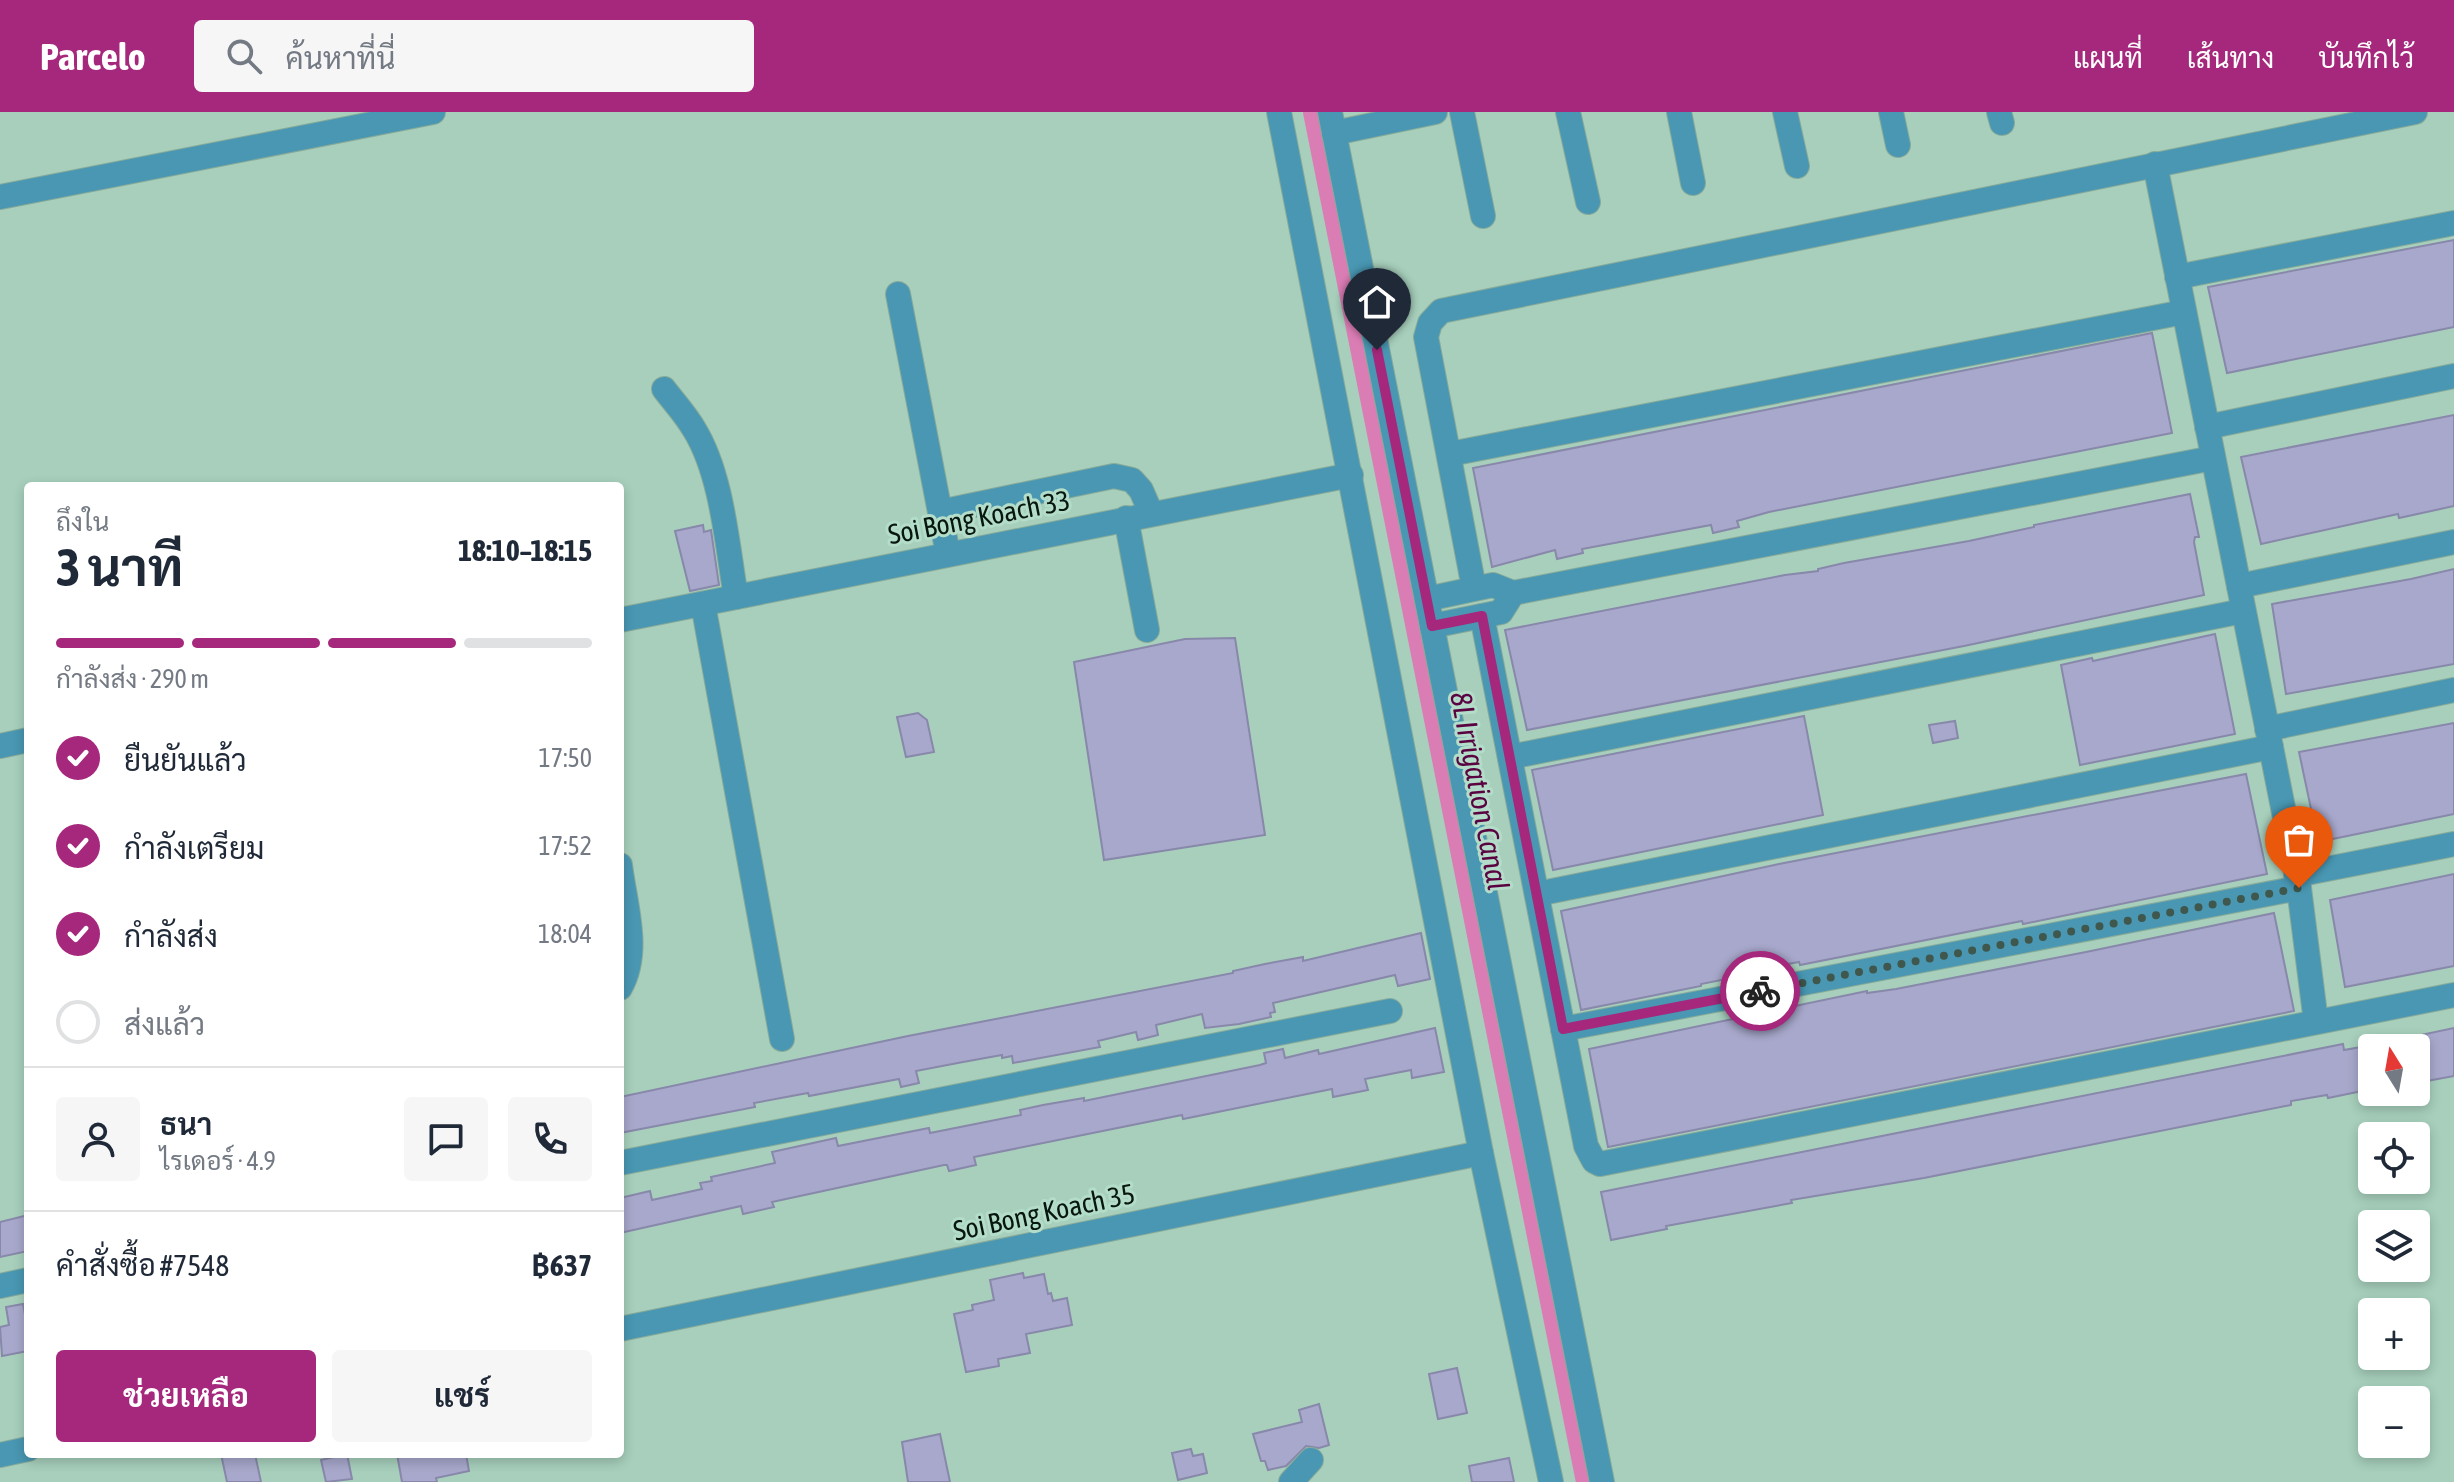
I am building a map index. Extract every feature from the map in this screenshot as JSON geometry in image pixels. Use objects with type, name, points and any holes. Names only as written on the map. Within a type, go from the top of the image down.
[{"type":"street","points":[[0,197],[433,112]]},
{"type":"street","points":[[1279,112],[1481,1153],[1551,1482]]},
{"type":"street","points":[[1435,112],[1332,122],[1602,1482]]},
{"type":"street","points":[[1462,112],[1483,216]]},
{"type":"street","points":[[1568,112],[1588,202]]},
{"type":"street","points":[[1679,112],[1693,183]]},
{"type":"street","points":[[1785,112],[1797,166]]},
{"type":"street","points":[[1891,112],[1898,145]]},
{"type":"street","points":[[1474,588],[1426,337],[1430,323],[1441,311],[2415,112]]},
{"type":"street","points":[[2155,164],[2298,881],[2316,1022]]},
{"type":"street","points":[[2177,277],[2454,223]]},
{"type":"street","points":[[898,294],[948,554]]},
{"type":"street","points":[[1450,454],[2184,312]]},
{"type":"street","points":[[2207,427],[2454,376]]},
{"type":"street","points":[[664,389],[694,428],[704,449],[723,516],[736,597]]},
{"type":"street","points":[[1427,599],[1493,585],[1513,593],[2213,458]]},
{"type":"street","name":"Soi Bong Koach 33","points":[[624,619],[1351,475]]},
{"type":"street","points":[[940,512],[1114,476],[1132,480],[1141,490],[1151,513]]},
{"type":"street","points":[[1126,518],[1147,630]]},
{"type":"street","points":[[2239,586],[2454,542]]},
{"type":"street","points":[[1432,626],[1501,612],[1513,593]]},
{"type":"street","points":[[703,604],[782,1039]]},
{"type":"street","points":[[1510,757],[2243,611]]},
{"type":"street","points":[[1482,616],[1586,1146],[1594,1161],[1600,1164],[2454,995]]},
{"type":"street","points":[[1537,894],[2269,738],[2454,690]]},
{"type":"street","points":[[0,746],[24,741]]},
{"type":"street","points":[[1563,1029],[2298,881],[2454,844]]},
{"type":"street","points":[[624,894],[632,952],[629,973],[624,981]]},
{"type":"street","points":[[624,1162],[1390,1011]]},
{"type":"street","name":"Soi Bong Koach 35","points":[[624,1328],[1481,1153]]},
{"type":"street","points":[[0,1286],[24,1281]]},
{"type":"street","points":[[0,1455],[24,1450]]},
{"type":"street","points":[[1291,1482],[1311,1460]]},
{"type":"building","points":[[2454,240],[2454,327],[2227,373],[2208,287]]},
{"type":"building","points":[[2152,333],[2172,433],[1769,512],[1737,521],[1739,527],[1713,533],[1711,525],[1582,549],[1583,553],[1557,559],[1555,550],[1492,567],[1473,468]]},
{"type":"building","points":[[2454,415],[2454,506],[2399,518],[2398,514],[2261,544],[2241,457]]},
{"type":"building","points":[[2190,494],[2199,537],[2195,537],[2194,542],[2204,595],[1964,646],[1527,730],[1505,630],[1818,571],[1844,563],[1969,541]]},
{"type":"building","points":[[703,525],[704,532],[711,530],[719,585],[690,591],[675,531]]},
{"type":"building","points":[[2454,569],[2454,664],[2286,694],[2272,604]]},
{"type":"building","points":[[2215,634],[2235,734],[2080,765],[2061,665]]},
{"type":"building","points":[[1235,638],[1265,835],[1104,860],[1074,662],[1185,639]]},
{"type":"building","points":[[918,713],[927,720],[934,752],[906,757],[897,717]]},
{"type":"building","points":[[1804,716],[1823,815],[1553,870],[1532,770]]},
{"type":"building","points":[[1955,721],[1958,738],[1933,743],[1929,725]]},
{"type":"building","points":[[2454,723],[2454,814],[2318,842],[2299,752]]},
{"type":"building","points":[[2246,774],[2267,874],[2023,924],[2022,921],[1800,965],[1799,962],[1761,969],[1762,972],[1701,986],[1581,1010],[1561,911],[1779,864]]},
{"type":"building","points":[[2454,874],[2454,966],[2345,987],[2330,900]]},
{"type":"building","points":[[2274,913],[2294,1011],[1608,1147],[1589,1049],[1867,991],[1896,989]]},
{"type":"building","points":[[1421,933],[1430,979],[1398,986],[1395,975],[1273,1003],[1275,1012],[1270,1013],[1271,1017],[1239,1024],[1205,1028],[1202,1014],[1156,1025],[1158,1035],[1138,1040],[1136,1032],[1098,1041],[1100,1047],[1013,1063],[1012,1056],[1002,1058],[1002,1055],[916,1071],[919,1083],[901,1087],[899,1079],[809,1096],[808,1093],[754,1103],[755,1107],[624,1132],[624,1096],[1265,964],[1303,957],[1303,961]]},
{"type":"building","points":[[1435,1028],[1444,1072],[1412,1078],[1411,1070],[1365,1079],[1368,1090],[1333,1097],[1332,1089],[1183,1119],[1182,1115],[974,1157],[976,1165],[949,1171],[944,1165],[772,1202],[774,1207],[743,1214],[741,1206],[624,1232],[624,1197],[650,1191],[652,1200],[702,1189],[700,1183],[712,1181],[711,1177],[775,1163],[772,1152],[836,1138],[838,1146],[929,1128],[930,1133],[1021,1115],[1020,1110],[1043,1105],[1084,1098],[1084,1101],[1260,1065],[1266,1063],[1264,1053],[1283,1049],[1285,1058],[1318,1050],[1319,1054]]},
{"type":"building","points":[[2454,1028],[2454,1076],[2430,1080],[2430,1034],[2426,1034]]},
{"type":"building","points":[[2343,1044],[2344,1050],[2358,1048],[2358,1092],[2291,1101],[2291,1105],[1924,1178],[1791,1200],[1792,1203],[1666,1226],[1667,1229],[1611,1240],[1601,1192]]},
{"type":"building","points":[[24,1216],[24,1252],[0,1257],[0,1222]]},
{"type":"building","points":[[1023,1273],[1024,1278],[1044,1274],[1048,1294],[1051,1293],[1053,1301],[1067,1298],[1072,1325],[1026,1334],[1030,1353],[998,1359],[999,1366],[966,1372],[954,1314],[973,1310],[972,1305],[994,1300],[990,1280]]},
{"type":"building","points":[[23,1304],[24,1352],[2,1356],[0,1327],[9,1325],[6,1307]]},
{"type":"building","points":[[1457,1368],[1467,1413],[1438,1419],[1429,1374]]},
{"type":"building","points":[[1319,1404],[1329,1445],[1319,1448],[1306,1446],[1286,1466],[1268,1470],[1265,1461],[1261,1461],[1253,1434],[1302,1422],[1299,1410]]},
{"type":"building","points":[[940,1434],[950,1482],[908,1482],[902,1442]]},
{"type":"building","points":[[1191,1449],[1193,1456],[1203,1454],[1207,1473],[1178,1480],[1172,1453]]},
{"type":"building","points":[[222,1458],[256,1458],[261,1482],[227,1482]]},
{"type":"building","points":[[348,1458],[352,1479],[326,1482],[321,1460]]},
{"type":"building","points":[[398,1458],[467,1458],[469,1471],[436,1478],[437,1482],[402,1482]]},
{"type":"building","points":[[1509,1458],[1514,1482],[1472,1482],[1469,1466]]},
{"type":"waterway","name":"8L Irrigation Canal","points":[[1314,112],[1587,1482]]},
{"type":"way so far","points":[[1760,991],[2299,888]]},
{"type":"route","points":[[1377,350],[1432,626],[1482,616],[1563,1029],[1760,991]]}]
